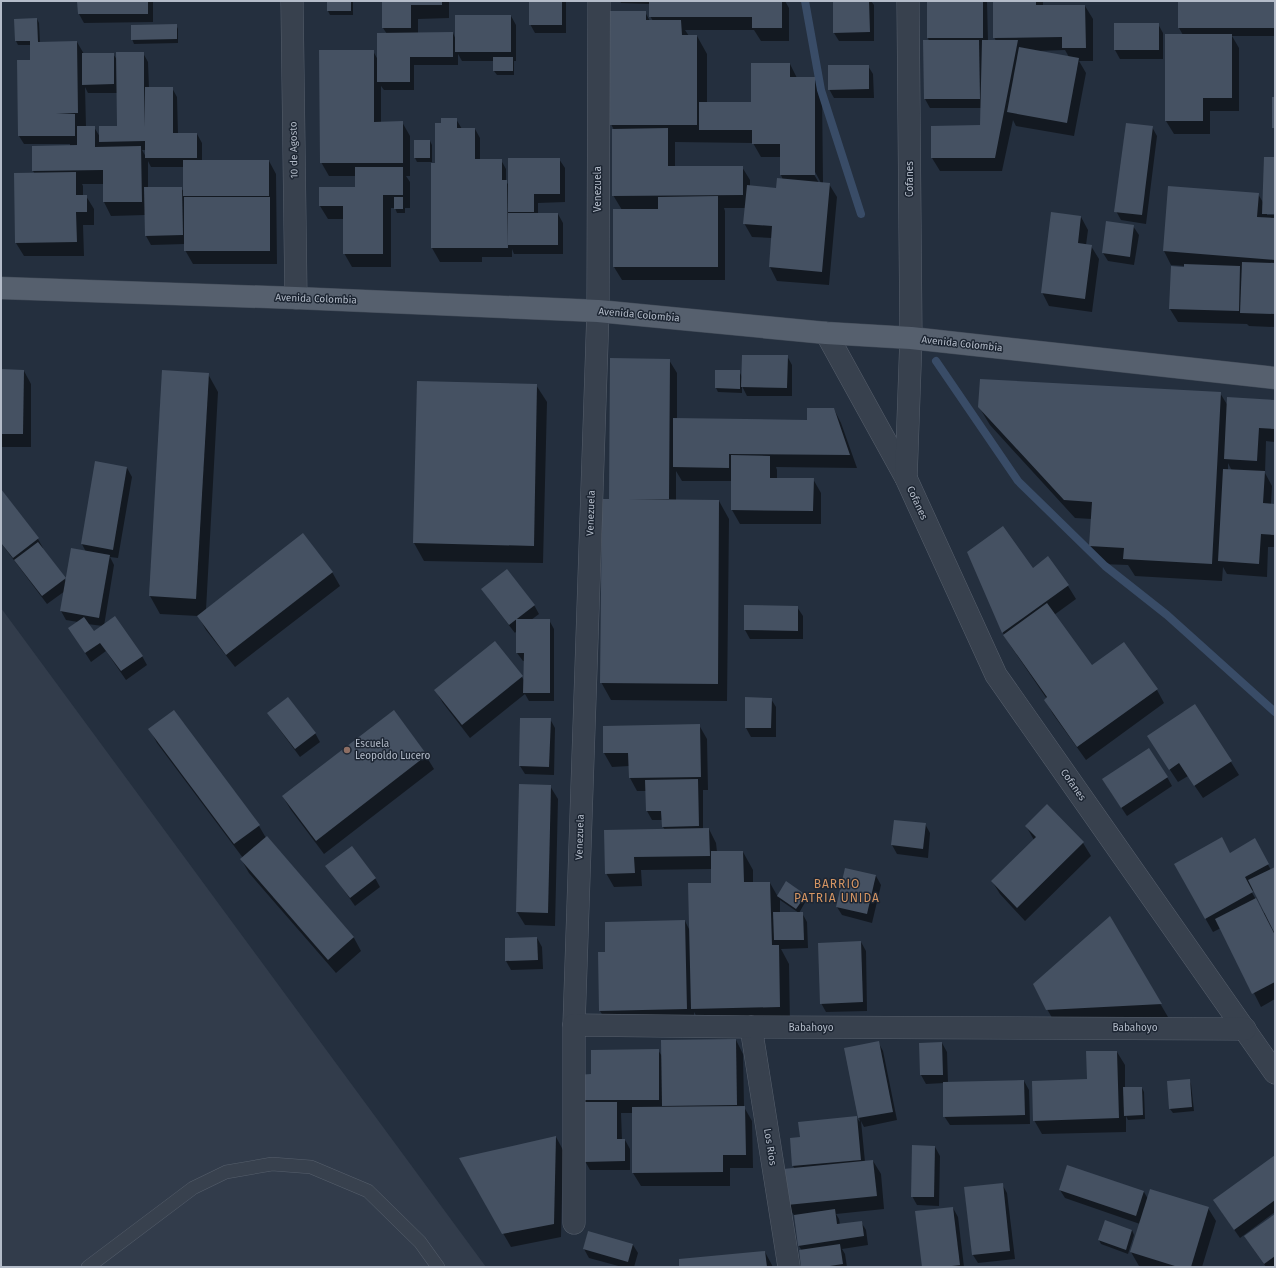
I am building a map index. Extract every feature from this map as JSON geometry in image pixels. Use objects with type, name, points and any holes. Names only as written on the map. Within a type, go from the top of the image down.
[{"type":"main road","name":"Avenida Colombia","points":[[1,288],[296,298],[598,311],[826,334],[911,338],[1275,378]]},
{"type":"street","name":"10 de Agosto","points":[[292,1],[296,298]]},
{"type":"street","name":"Venezuela","points":[[574,1025],[598,311],[599,1]]},
{"type":"street","name":"Cofanes","points":[[906,478],[911,338],[908,1]]},
{"type":"street","name":"Cofanes","points":[[826,334],[906,478],[996,675],[1275,1073]]},
{"type":"street","name":"Babahoyo","points":[[574,1025],[1245,1029]]},
{"type":"street","points":[[574,1025],[574,1223]]},
{"type":"street","name":"Los Rios","points":[[751,1027],[789,1267]]},
{"type":"lane","points":[[88,1267],[193,1188],[226,1172],[272,1164],[311,1167],[368,1190],[420,1242],[438,1267]]},
{"type":"shaded area","points":[[1,608],[486,1267],[1,1267]]},
{"type":"building","points":[[77,1],[148,1],[148,14],[78,14]]},
{"type":"building","points":[[327,1],[351,1],[351,11],[327,11]]},
{"type":"building","points":[[382,1],[442,1],[442,5],[411,5],[411,28],[382,28]]},
{"type":"building","points":[[529,1],[562,1],[562,25],[529,25]]},
{"type":"building","points":[[649,1],[782,1],[782,28],[752,28],[752,17],[649,17]]},
{"type":"building","points":[[833,1],[869,1],[870,32],[833,33]]},
{"type":"building","points":[[927,1],[983,1],[983,38],[927,38]]},
{"type":"building","points":[[993,1],[1036,1],[1036,5],[1085,5],[1086,48],[1062,48],[1062,37],[993,38]]},
{"type":"building","points":[[1178,1],[1275,1],[1275,28],[1178,28]]},
{"type":"building","points":[[610,11],[646,11],[646,20],[681,20],[682,35],[697,35],[697,125],[610,125]]},
{"type":"building","points":[[455,15],[511,15],[511,52],[455,52]]},
{"type":"building","points":[[37,18],[38,42],[77,41],[78,113],[56,113],[75,114],[75,136],[18,136],[17,60],[30,60],[30,41],[15,41],[14,19]]},
{"type":"building","points":[[1114,23],[1159,23],[1159,50],[1114,50]]},
{"type":"building","points":[[177,24],[177,39],[131,40],[131,25]]},
{"type":"building","points":[[453,32],[453,57],[410,57],[410,82],[377,82],[377,33]]},
{"type":"building","points":[[1165,34],[1232,34],[1232,98],[1203,98],[1203,121],[1165,121]]},
{"type":"building","points":[[923,40],[979,40],[980,99],[924,99]]},
{"type":"building","points":[[982,40],[1018,40],[995,158],[931,158],[931,126],[980,125]]},
{"type":"building","points":[[1019,47],[1079,58],[1067,123],[1007,112]]},
{"type":"building","points":[[319,50],[374,50],[374,122],[403,121],[403,163],[320,163]]},
{"type":"building","points":[[116,52],[144,52],[144,127],[145,87],[173,87],[173,133],[197,133],[197,158],[145,158],[145,141],[99,142],[99,126],[117,126]]},
{"type":"building","points":[[82,53],[114,53],[114,84],[82,85]]},
{"type":"building","points":[[493,57],[513,57],[513,71],[493,71]]},
{"type":"building","points":[[751,63],[790,63],[790,77],[815,77],[815,175],[780,175],[780,144],[752,144],[752,130],[699,130],[699,102],[751,102]]},
{"type":"building","points":[[828,65],[869,65],[869,89],[828,90]]},
{"type":"building","points":[[1272,97],[1275,97],[1275,128],[1272,128]]},
{"type":"building","points":[[441,118],[457,118],[457,128],[475,128],[475,159],[502,159],[502,180],[507,180],[508,248],[431,248],[431,163],[435,163],[435,123],[441,123]]},
{"type":"building","points":[[1126,123],[1153,126],[1142,215],[1114,212]]},
{"type":"building","points":[[77,126],[95,126],[95,147],[141,146],[142,202],[103,202],[103,170],[32,171],[32,146],[77,145]]},
{"type":"building","points":[[668,128],[668,166],[743,166],[743,195],[612,196],[612,129]]},
{"type":"building","points":[[414,140],[430,140],[430,158],[414,158]]},
{"type":"building","points":[[1264,157],[1275,157],[1275,214],[1262,214]]},
{"type":"building","points":[[508,158],[560,158],[560,194],[534,194],[534,212],[508,212]]},
{"type":"building","points":[[183,160],[269,160],[269,196],[183,196]]},
{"type":"building","points":[[355,167],[403,167],[403,195],[383,195],[383,254],[343,254],[343,206],[319,206],[319,187],[355,187]]},
{"type":"building","points":[[76,172],[76,195],[87,195],[87,212],[76,212],[77,242],[15,243],[14,173]]},
{"type":"building","points":[[777,178],[830,183],[822,272],[769,267],[772,226],[743,224],[747,185],[776,188]]},
{"type":"building","points":[[1168,186],[1259,193],[1257,217],[1275,218],[1275,260],[1163,251]]},
{"type":"building","points":[[144,187],[182,187],[183,235],[145,236]]},
{"type":"building","points":[[718,196],[718,267],[613,267],[613,209],[658,209],[658,197]]},
{"type":"building","points":[[184,197],[270,197],[270,251],[184,251]]},
{"type":"building","points":[[394,197],[403,197],[403,209],[394,209]]},
{"type":"building","points":[[1051,212],[1081,216],[1078,243],[1092,245],[1085,299],[1041,293]]},
{"type":"building","points":[[508,213],[558,213],[558,245],[508,245]]},
{"type":"building","points":[[1106,221],[1134,225],[1130,257],[1102,253]]},
{"type":"building","points":[[1242,262],[1275,263],[1275,314],[1240,313]]},
{"type":"building","points":[[1184,264],[1240,266],[1239,311],[1169,309],[1171,266],[1184,267]]},
{"type":"building","points":[[742,355],[788,355],[787,388],[741,387]]},
{"type":"building","points":[[610,358],[670,359],[669,499],[629,499],[719,500],[718,684],[600,683],[602,499],[609,499]]},
{"type":"building","points":[[1,369],[24,370],[23,434],[1,434]]},
{"type":"building","points":[[162,370],[209,373],[196,599],[149,596]]},
{"type":"building","points":[[715,370],[740,370],[740,389],[715,388]]},
{"type":"building","points":[[980,379],[1221,392],[1212,564],[1123,559],[1124,548],[1089,546],[1092,502],[1064,500],[978,407]]},
{"type":"building","points":[[417,381],[537,384],[534,546],[413,543]]},
{"type":"building","points":[[1227,397],[1275,400],[1275,429],[1259,428],[1257,461],[1224,459]]},
{"type":"building","points":[[807,408],[834,408],[850,455],[729,454],[729,468],[673,467],[673,418],[807,420]]},
{"type":"building","points":[[731,455],[770,456],[770,478],[814,478],[813,511],[731,510]]},
{"type":"building","points":[[95,461],[127,467],[113,550],[81,544]]},
{"type":"building","points":[[1223,469],[1265,471],[1263,503],[1275,504],[1275,535],[1261,534],[1259,564],[1218,561]]},
{"type":"building","points":[[1,489],[39,538],[13,558],[1,543]]},
{"type":"building","points":[[1003,526],[1033,568],[1048,556],[1069,585],[1002,633],[967,552]]},
{"type":"building","points":[[303,533],[333,572],[226,655],[197,616]]},
{"type":"building","points":[[38,542],[66,578],[42,596],[14,560]]},
{"type":"building","points":[[71,548],[110,555],[99,618],[60,611]]},
{"type":"building","points":[[507,569],[535,605],[509,625],[481,589]]},
{"type":"building","points":[[1047,603],[1092,665],[1124,642],[1158,689],[1077,747],[1044,700],[1047,697],[1003,635]]},
{"type":"building","points":[[744,605],[798,606],[798,631],[744,630]]},
{"type":"building","points":[[115,616],[143,656],[121,671],[100,643],[85,653],[68,628],[84,617],[94,631]]},
{"type":"building","points":[[516,619],[550,619],[550,693],[523,693],[524,653],[516,653]]},
{"type":"building","points":[[495,641],[523,676],[462,725],[434,690]]},
{"type":"building","points":[[288,697],[316,733],[295,749],[267,713]]},
{"type":"building","points":[[745,697],[772,698],[771,728],[745,728]]},
{"type":"building","points":[[1195,704],[1232,761],[1194,786],[1179,763],[1169,770],[1147,736]]},
{"type":"building","points":[[174,710],[260,825],[234,844],[148,729]]},
{"type":"building","points":[[394,710],[427,755],[316,841],[282,796]]},
{"type":"building","points":[[520,718],[551,718],[549,767],[519,766]]},
{"type":"building","points":[[700,724],[701,777],[629,778],[628,753],[603,753],[603,726]]},
{"type":"building","points":[[1149,748],[1168,777],[1121,808],[1102,779]]},
{"type":"building","points":[[698,779],[699,826],[662,827],[661,811],[646,811],[645,780]]},
{"type":"building","points":[[519,784],[551,785],[548,913],[516,912]]},
{"type":"building","points":[[1047,804],[1084,842],[1017,908],[991,881],[1036,837],[1025,826]]},
{"type":"building","points":[[894,820],[926,823],[923,849],[891,845]]},
{"type":"building","points":[[709,828],[710,856],[634,857],[635,873],[605,874],[604,830]]},
{"type":"building","points":[[267,836],[354,937],[328,960],[240,859]]},
{"type":"building","points":[[1222,837],[1230,853],[1255,838],[1269,864],[1245,877],[1253,892],[1205,919],[1174,864]]},
{"type":"building","points":[[352,846],[376,878],[350,898],[325,866]]},
{"type":"building","points":[[711,851],[743,851],[744,882],[770,882],[772,945],[779,945],[780,1007],[691,1009],[688,883],[711,883]]},
{"type":"building","points":[[1275,867],[1275,934],[1248,880]]},
{"type":"building","points":[[845,868],[876,875],[867,914],[836,907]]},
{"type":"building","points":[[786,881],[806,895],[796,909],[777,896]]},
{"type":"building","points":[[1256,898],[1275,935],[1275,982],[1252,994],[1215,919]]},
{"type":"building","points":[[773,912],[803,912],[804,940],[774,940]]},
{"type":"building","points":[[1110,916],[1162,1004],[1046,1010],[1033,984]]},
{"type":"building","points":[[685,920],[687,1009],[599,1011],[598,952],[605,952],[605,922]]},
{"type":"building","points":[[537,937],[538,960],[505,961],[505,938]]},
{"type":"building","points":[[861,941],[863,1002],[820,1004],[818,943]]},
{"type":"building","points":[[736,1039],[737,1105],[662,1106],[661,1040]]},
{"type":"building","points":[[879,1041],[893,1112],[858,1118],[844,1048]]},
{"type":"building","points":[[942,1042],[943,1075],[920,1075],[919,1043]]},
{"type":"building","points":[[659,1049],[659,1100],[578,1100],[577,1075],[591,1074],[591,1050]]},
{"type":"building","points":[[1086,1051],[1117,1051],[1119,1118],[1033,1121],[1032,1081],[1087,1079]]},
{"type":"building","points":[[1190,1079],[1192,1107],[1169,1109],[1167,1081]]},
{"type":"building","points":[[1024,1080],[1025,1115],[943,1117],[943,1082]]},
{"type":"building","points":[[1123,1087],[1142,1087],[1143,1115],[1124,1116]]},
{"type":"building","points":[[583,1102],[617,1102],[617,1139],[625,1139],[625,1161],[584,1162]]},
{"type":"building","points":[[745,1106],[746,1155],[723,1155],[723,1172],[632,1173],[632,1107]]},
{"type":"building","points":[[857,1116],[861,1160],[792,1166],[790,1138],[800,1137],[798,1122]]},
{"type":"building","points":[[556,1136],[554,1224],[502,1234],[459,1158]]},
{"type":"building","points":[[912,1145],[935,1146],[934,1197],[911,1197]]},
{"type":"building","points":[[1275,1155],[1275,1200],[1234,1230],[1213,1200]]},
{"type":"building","points":[[873,1160],[877,1196],[787,1205],[783,1169]]},
{"type":"building","points":[[1067,1165],[1144,1191],[1136,1216],[1059,1190]]},
{"type":"building","points":[[1003,1183],[1010,1251],[972,1255],[964,1187]]},
{"type":"building","points":[[1150,1189],[1209,1207],[1191,1267],[1178,1267],[1130,1252]]},
{"type":"building","points":[[953,1207],[960,1265],[922,1267],[915,1211]]},
{"type":"building","points":[[835,1209],[837,1224],[862,1221],[864,1236],[798,1246],[794,1215]]},
{"type":"building","points":[[1275,1214],[1275,1256],[1264,1264],[1244,1236]]},
{"type":"building","points":[[1105,1220],[1132,1230],[1126,1250],[1098,1240]]},
{"type":"building","points":[[588,1231],[633,1244],[628,1262],[583,1249]]},
{"type":"building","points":[[840,1244],[843,1264],[823,1267],[801,1267],[799,1250]]},
{"type":"building","points":[[765,1251],[767,1267],[679,1267],[679,1259]]},
{"type":"waterway","points":[[805,1],[821,90],[861,214]]},
{"type":"waterway","points":[[936,361],[1018,481],[1105,566],[1167,615],[1275,712]]},
{"type":"place","name":"Escuela Leopoldo Lucero","points":[[347,750]]},
{"type":"district","name":"BARRIO PATRIA UNIDA","points":[[837,891]]}]
